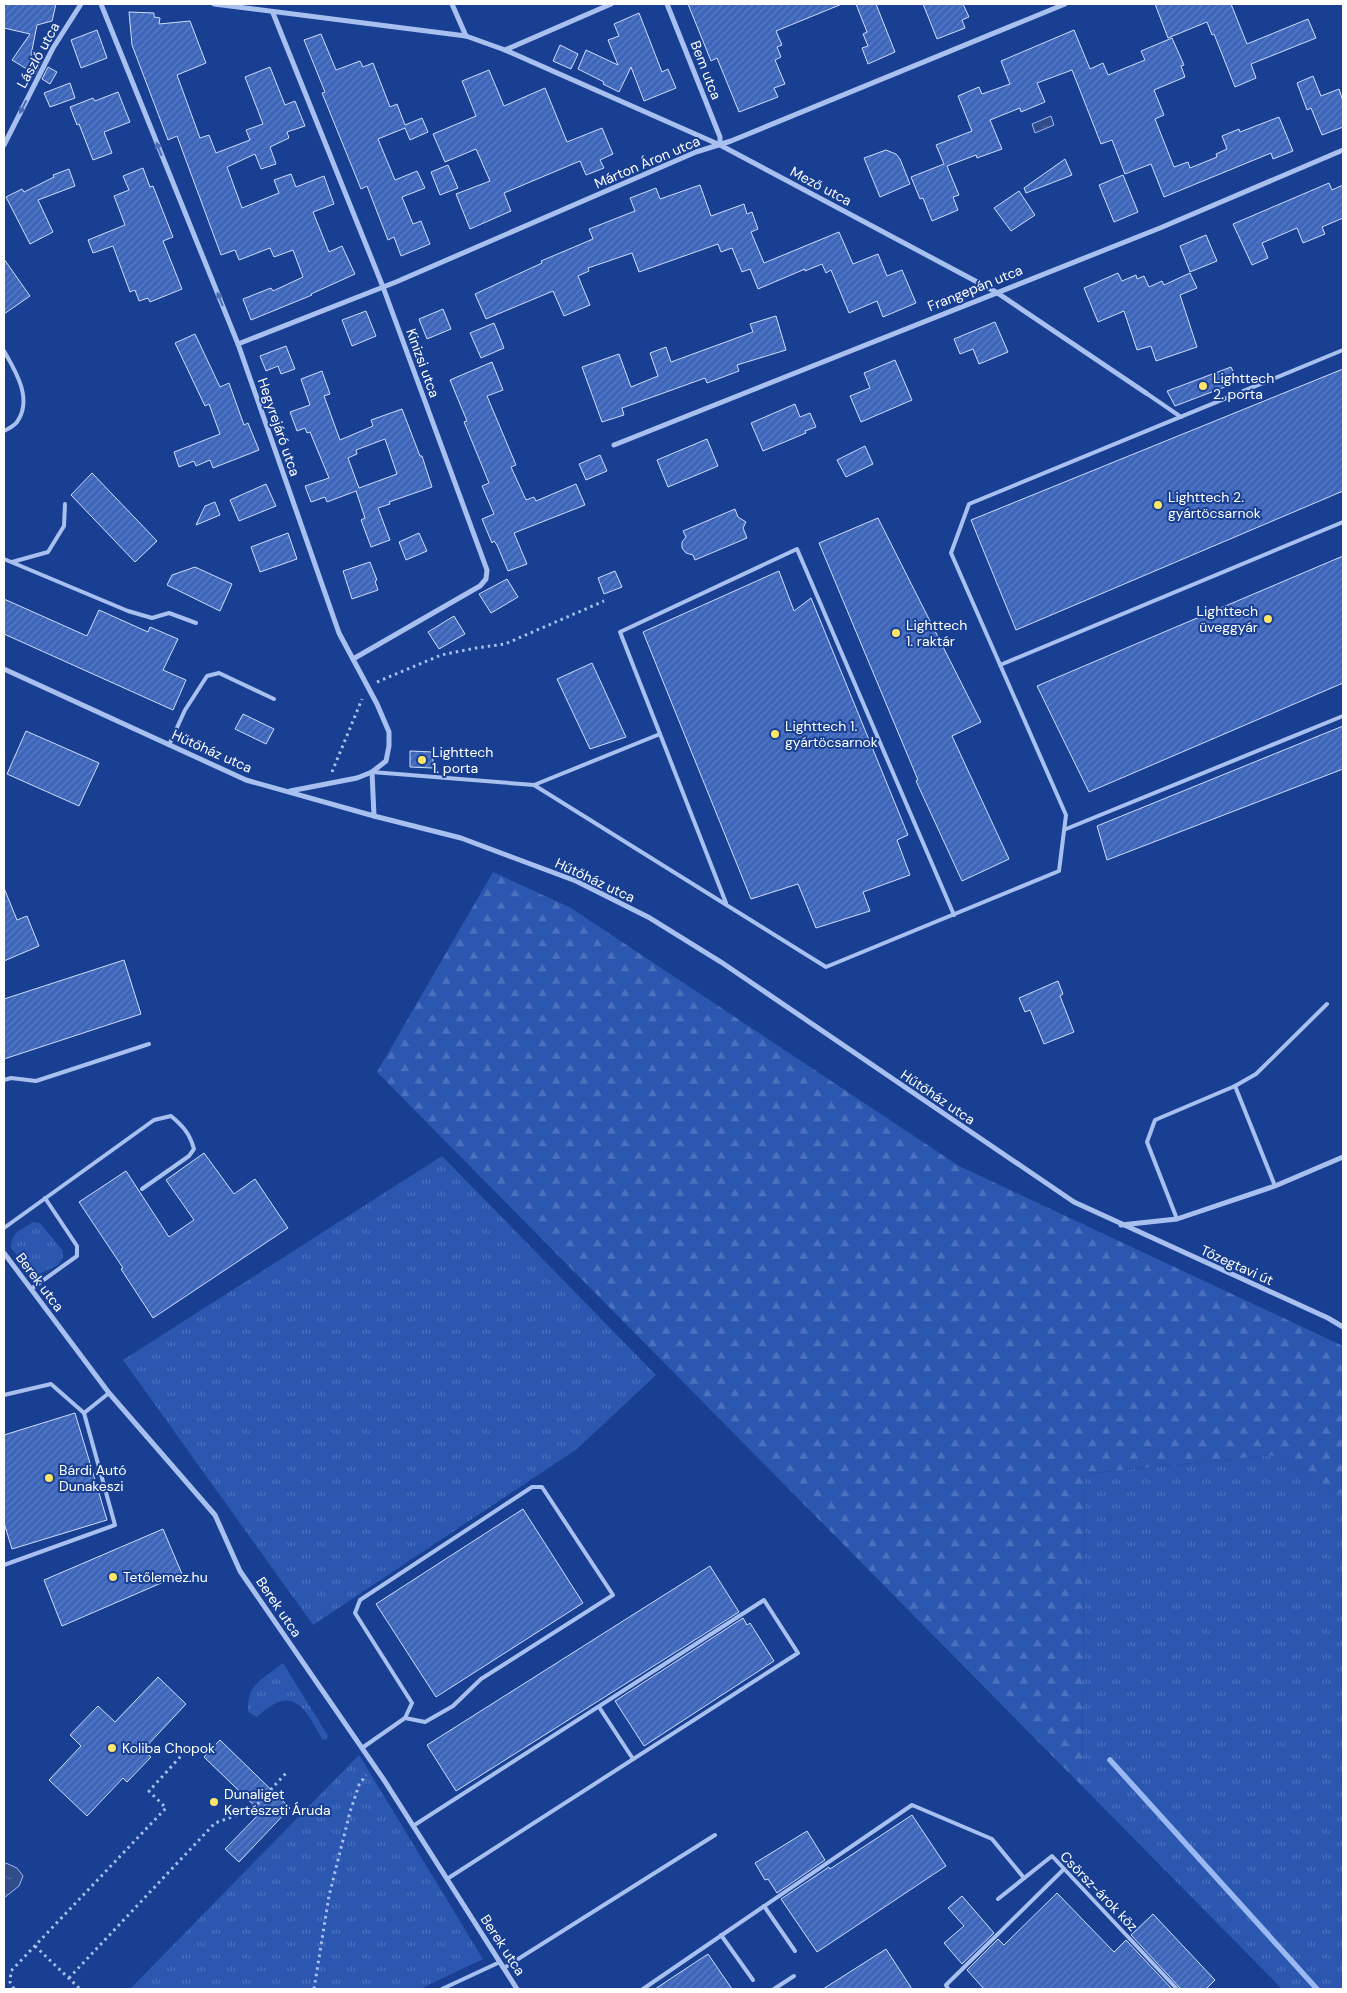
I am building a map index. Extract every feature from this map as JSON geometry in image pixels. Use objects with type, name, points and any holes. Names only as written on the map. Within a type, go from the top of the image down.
[{"type":"street","name":"László utca","points":[[4,145],[53,48],[82,4]]},
{"type":"street","name":"Hegyrejáró utca","points":[[100,4],[238,344],[339,633],[389,732],[386,761],[372,772]]},
{"type":"street","name":"Mező utca","points":[[214,4],[466,36],[505,50],[720,145],[996,292],[1146,393]]},
{"type":"street","points":[[452,4],[466,36]]},
{"type":"street","points":[[505,50],[611,4]]},
{"type":"street","name":"Bem utca","points":[[668,4],[720,138],[720,145]]},
{"type":"street","name":"Márton Áron utca","points":[[238,344],[383,287],[696,152],[720,145],[1065,4]]},
{"type":"street","name":"Kinizsi utca","points":[[273,13],[383,287],[487,570],[486,579],[480,586],[353,659]]},
{"type":"street","name":"Frangepán utca","points":[[614,445],[1160,228],[1343,150]]},
{"type":"street","name":"Hűtőház utca","points":[[4,670],[246,780],[461,838],[576,881],[650,918],[721,962],[1074,1202],[1121,1225]]},
{"type":"street","points":[[287,792],[357,778],[372,772],[374,816]]},
{"type":"street","points":[[1121,1225],[1177,1219],[1274,1186],[1343,1157]]},
{"type":"street","name":"Tőzegtavi út","points":[[1121,1225],[1328,1318],[1343,1327]]},
{"type":"street","name":"Berek utca","points":[[4,1253],[108,1393],[215,1515],[240,1571],[373,1764],[517,1989]]},
{"type":"lane","points":[[534,785],[826,967],[1060,871],[1066,815],[951,553],[969,504],[1343,350]]},
{"type":"lane","points":[[4,351],[21,382],[24,404],[16,423],[4,431]]},
{"type":"lane","points":[[1146,393],[1181,417]]},
{"type":"lane","points":[[12,562],[48,552],[64,526],[64,504]]},
{"type":"lane","points":[[1000,665],[1343,522]]},
{"type":"lane","points":[[727,904],[620,632],[797,549],[954,915]]},
{"type":"lane","points":[[4,559],[128,611],[152,618],[168,613],[196,623]]},
{"type":"lane","points":[[169,745],[185,710],[207,676],[219,673],[274,699]]},
{"type":"lane","points":[[1066,828],[1343,716]]},
{"type":"lane","points":[[372,772],[534,785],[660,734]]},
{"type":"lane","points":[[1177,1219],[1147,1142],[1155,1120],[1235,1086],[1256,1074],[1327,1004]]},
{"type":"lane","points":[[4,1080],[11,1078],[36,1081],[149,1044]]},
{"type":"lane","points":[[1235,1086],[1274,1186]]},
{"type":"lane","points":[[4,1228],[154,1120],[171,1116],[191,1136],[194,1149],[189,1156],[142,1189]]},
{"type":"lane","points":[[31,1290],[77,1256],[77,1246],[45,1198]]},
{"type":"lane","points":[[4,1395],[51,1384],[84,1413],[115,1525],[4,1566]]},
{"type":"lane","points":[[84,1413],[108,1393]]},
{"type":"lane","points":[[362,1748],[405,1718],[412,1703],[355,1613],[360,1600],[532,1486],[542,1487],[613,1595],[480,1679],[453,1706],[424,1722],[405,1718]]},
{"type":"lane","points":[[413,1826],[764,1600],[798,1653],[447,1879]]},
{"type":"lane","points":[[599,1707],[633,1759]]},
{"type":"lane","points":[[643,1989],[912,1805],[992,1839],[1024,1878]]},
{"type":"lane","points":[[504,1968],[715,1835]]},
{"type":"lane","name":"Csörsz-árok köz","points":[[998,1899],[1052,1856],[1177,1989]]},
{"type":"lane","points":[[948,1989],[946,1985],[1064,1869]]},
{"type":"lane","points":[[764,1906],[795,1951]]},
{"type":"lane","points":[[721,1935],[753,1980]]},
{"type":"lane","points":[[442,1989],[500,1962]]},
{"type":"lane","points":[[774,1989],[794,1976]]},
{"type":"path","points":[[327,784],[367,687],[386,676],[441,654],[505,644],[604,601]]},
{"type":"path","points":[[14,1989],[10,1982],[11,1971],[166,1808],[149,1791],[181,1756]]},
{"type":"path","points":[[314,1989],[329,1896],[350,1812],[359,1784],[373,1764]]},
{"type":"path","points":[[69,1978],[215,1823],[252,1810],[287,1772]]},
{"type":"path","points":[[34,1946],[80,1989]]},
{"type":"green space","points":[[493,872],[571,908],[959,1166],[1343,1346],[1343,1495],[1271,1455],[1085,1474],[1082,1786],[377,1072]]},
{"type":"green space","points":[[442,1156],[656,1375],[577,1449],[313,1625],[123,1360]]},
{"type":"green space","points":[[33,1222],[40,1223],[63,1251],[63,1258],[58,1265],[37,1275],[30,1270],[11,1248],[15,1235]]},
{"type":"green space","points":[[1271,1455],[1343,1495],[1343,1989],[1282,1989],[1082,1786],[1085,1474]]},
{"type":"green space","points":[[283,1663],[328,1736],[326,1740],[322,1739],[302,1708],[288,1700],[269,1707],[257,1717],[248,1712],[248,1702],[253,1688],[262,1678]]},
{"type":"green space","points":[[359,1755],[483,1959],[420,1989],[130,1989]]},
{"type":"water","points":[[1051,116],[1054,125],[1035,133],[1032,124]]},
{"type":"water","points":[[6,1863],[17,1868],[23,1876],[19,1886],[4,1898],[4,1866]]},
{"type":"building","points":[[4,4],[56,4],[52,21],[37,25],[31,55],[41,62],[35,74],[12,60],[30,34],[4,28]]},
{"type":"building","points":[[688,4],[842,4],[776,31],[782,45],[777,47],[781,57],[775,60],[785,84],[774,88],[778,97],[739,112],[717,58],[711,61]]},
{"type":"building","points":[[856,4],[876,4],[895,52],[868,64],[862,48],[868,46],[863,34],[867,32]]},
{"type":"building","points":[[923,4],[963,4],[969,17],[962,20],[965,28],[937,39]]},
{"type":"building","points":[[1155,4],[1231,4],[1247,44],[1308,19],[1316,38],[1251,64],[1256,78],[1235,87],[1214,34],[1212,35],[1207,22],[1168,38]]},
{"type":"building","points":[[129,12],[154,13],[154,17],[160,18],[159,24],[190,21],[206,63],[177,75],[200,138],[209,135],[216,153],[250,140],[246,130],[263,124],[245,77],[270,67],[285,105],[295,101],[305,126],[287,132],[289,138],[270,147],[276,164],[261,169],[255,154],[227,167],[242,208],[279,193],[274,180],[291,174],[296,187],[324,176],[334,204],[313,212],[329,252],[342,246],[355,274],[312,295],[251,320],[243,299],[271,288],[273,291],[303,277],[293,250],[274,257],[270,248],[239,260],[235,250],[221,255],[177,136],[168,140],[132,45]]},
{"type":"building","points":[[639,13],[662,72],[668,69],[676,88],[644,101],[631,67],[619,92],[578,69],[586,50],[618,65],[608,40],[619,36],[614,24]]},
{"type":"building","points":[[97,30],[107,58],[81,68],[71,40]]},
{"type":"building","points":[[1074,30],[1090,69],[1103,63],[1108,75],[1145,60],[1141,51],[1172,38],[1184,65],[1181,66],[1185,77],[1154,90],[1164,115],[1155,119],[1174,167],[1188,162],[1190,168],[1217,157],[1216,154],[1227,149],[1222,136],[1239,129],[1240,132],[1279,117],[1293,151],[1273,159],[1271,153],[1164,197],[1151,164],[1125,174],[1112,140],[1101,144],[1072,70],[1037,83],[1045,102],[1021,112],[1020,108],[990,120],[1002,149],[977,158],[976,155],[947,166],[959,195],[953,197],[958,210],[932,221],[923,198],[920,199],[911,177],[944,164],[936,145],[972,131],[958,96],[979,87],[982,94],[1010,84],[1001,61]]},
{"type":"building","points":[[321,34],[336,70],[360,61],[363,67],[373,63],[390,107],[397,104],[405,125],[422,118],[428,132],[410,140],[405,128],[378,139],[395,180],[417,171],[425,188],[402,197],[413,224],[421,221],[430,244],[401,256],[394,237],[388,240],[367,186],[361,189],[322,93],[325,92],[304,40]]},
{"type":"building","points":[[560,45],[578,54],[571,69],[553,61]]},
{"type":"building","points":[[48,67],[57,72],[50,84],[42,79]]},
{"type":"building","points":[[489,70],[504,106],[545,88],[567,142],[602,128],[613,154],[600,160],[604,168],[586,175],[580,161],[504,193],[511,211],[470,229],[456,194],[490,181],[476,149],[445,162],[433,134],[476,116],[462,81]]},
{"type":"building","points":[[1313,76],[1321,96],[1339,89],[1343,101],[1343,127],[1322,135],[1311,108],[1307,110],[1297,83]]},
{"type":"building","points":[[70,83],[75,98],[50,107],[44,93]]},
{"type":"building","points":[[118,92],[130,122],[104,132],[112,153],[93,160],[70,107],[93,98],[95,101]]},
{"type":"building","points":[[886,150],[896,154],[900,159],[910,184],[880,197],[864,158]]},
{"type":"building","points":[[1065,159],[1072,175],[1026,193],[1024,188]]},
{"type":"building","points":[[448,165],[458,188],[440,195],[431,172]]},
{"type":"building","points":[[143,168],[150,187],[153,186],[173,237],[163,241],[182,289],[150,302],[148,298],[139,301],[135,290],[130,292],[113,246],[93,253],[88,240],[125,225],[114,196],[129,190],[123,176]]},
{"type":"building","points":[[69,169],[75,186],[38,200],[53,232],[30,244],[6,197],[22,189],[24,192],[54,177],[53,175]]},
{"type":"building","points":[[1123,175],[1138,212],[1114,222],[1099,185]]},
{"type":"building","points":[[1329,183],[1332,190],[1343,185],[1343,218],[1322,227],[1325,234],[1303,243],[1297,228],[1262,243],[1268,258],[1252,265],[1233,224]]},
{"type":"building","points":[[700,185],[711,216],[744,204],[747,214],[752,212],[758,229],[751,232],[764,263],[839,232],[853,264],[878,254],[887,276],[902,270],[916,303],[883,317],[877,301],[849,313],[831,270],[826,273],[822,264],[805,271],[805,269],[758,289],[750,269],[742,272],[732,248],[721,252],[718,244],[639,272],[632,253],[588,268],[589,271],[578,276],[590,305],[564,316],[553,291],[486,319],[475,294],[542,263],[541,261],[593,239],[589,229],[635,211],[630,198],[656,188],[660,199]]},
{"type":"building","points":[[1019,191],[1035,215],[1011,231],[994,208]]},
{"type":"building","points":[[1206,235],[1217,261],[1190,272],[1180,246]]},
{"type":"building","points":[[4,259],[30,296],[4,314]]},
{"type":"building","points":[[1118,273],[1122,281],[1136,275],[1137,279],[1144,276],[1149,287],[1162,281],[1164,285],[1190,273],[1197,288],[1180,295],[1197,347],[1156,361],[1151,346],[1137,350],[1124,311],[1098,322],[1084,288]]},
{"type":"building","points":[[443,309],[451,329],[427,339],[419,319]]},
{"type":"building","points":[[366,311],[376,336],[352,346],[342,320]]},
{"type":"building","points":[[776,316],[786,350],[737,365],[739,371],[707,383],[705,378],[622,408],[624,415],[602,422],[582,367],[619,354],[631,387],[658,376],[650,353],[666,347],[671,362],[753,332],[750,324]]},
{"type":"building","points":[[995,322],[1008,352],[979,364],[973,349],[960,354],[954,339]]},
{"type":"building","points":[[494,323],[504,348],[481,358],[470,333]]},
{"type":"building","points":[[195,334],[220,387],[229,383],[244,425],[248,423],[259,450],[213,468],[210,460],[196,466],[194,461],[179,467],[174,452],[220,434],[209,404],[205,406],[175,343]]},
{"type":"building","points":[[286,346],[295,369],[281,374],[278,366],[266,371],[260,356]]},
{"type":"building","points":[[895,360],[912,400],[861,422],[850,396],[870,388],[864,373]]},
{"type":"building","points":[[492,362],[503,390],[487,396],[516,465],[511,467],[526,500],[534,497],[536,501],[576,484],[585,505],[514,533],[527,564],[508,571],[497,545],[494,541],[492,543],[482,519],[494,514],[482,486],[489,483],[464,422],[467,421],[450,380]]},
{"type":"building","name":"Lighttech 2. porta","points":[[1231,367],[1238,382],[1175,406],[1167,391]]},
{"type":"building","name":"Lighttech 2. gyártöcsarnok","points":[[1343,369],[1343,491],[1016,630],[971,520]]},
{"type":"building","points":[[322,371],[330,394],[324,396],[340,440],[373,426],[371,420],[402,409],[420,456],[422,456],[432,487],[389,502],[390,504],[378,508],[390,540],[371,547],[361,520],[365,518],[356,491],[327,502],[325,497],[311,502],[305,486],[329,478],[310,432],[307,433],[305,428],[297,431],[290,412],[310,405],[301,379]],"holes":[[[385,439],[397,474],[359,488],[348,458],[357,454],[356,450]]]},
{"type":"building","points":[[795,404],[800,417],[810,413],[816,427],[763,451],[751,423]]},
{"type":"building","points":[[707,439],[718,466],[668,487],[657,460]]},
{"type":"building","points":[[865,446],[873,464],[846,477],[837,460]]},
{"type":"building","points":[[600,455],[607,471],[586,480],[579,464]]},
{"type":"building","points":[[92,473],[157,541],[135,562],[71,495]]},
{"type":"building","points":[[266,484],[276,506],[239,521],[230,500]]},
{"type":"building","points":[[215,502],[220,515],[196,525],[205,506]]},
{"type":"building","points":[[735,509],[738,517],[746,522],[743,528],[747,538],[695,560],[693,555],[686,553],[682,548],[682,542],[686,537],[683,531]]},
{"type":"building","name":"Lighttech 1. raktár","points":[[878,518],[981,722],[952,736],[1009,859],[962,881],[916,781],[918,780],[819,543]]},
{"type":"building","points":[[288,533],[297,559],[260,572],[251,547]]},
{"type":"building","points":[[419,533],[427,551],[406,560],[399,542]]},
{"type":"building","name":"Lighttech üveggyár","points":[[1343,556],[1343,683],[1089,792],[1037,686]]},
{"type":"building","points":[[370,562],[377,580],[375,581],[378,590],[352,599],[343,571]]},
{"type":"building","points":[[195,567],[232,584],[220,611],[167,585],[172,575]]},
{"type":"building","points":[[615,571],[622,587],[604,594],[598,578]]},
{"type":"building","name":"Lighttech 1. gyártöcsarnok","points":[[779,571],[794,611],[811,598],[908,835],[897,840],[910,875],[863,892],[870,911],[816,928],[798,884],[751,899],[643,632]]},
{"type":"building","points":[[507,579],[518,597],[491,613],[479,594]]},
{"type":"building","points":[[4,599],[87,636],[99,610],[148,632],[150,627],[178,639],[163,670],[186,680],[173,710],[4,634]]},
{"type":"building","points":[[454,616],[465,634],[439,649],[428,632]]},
{"type":"building","points":[[592,663],[626,737],[590,749],[557,679]]},
{"type":"building","points":[[243,714],[274,729],[266,744],[235,729]]},
{"type":"building","points":[[1343,726],[1343,769],[1107,860],[1097,826]]},
{"type":"building","points":[[26,731],[99,763],[79,806],[7,774]]},
{"type":"building","name":"Lighttech 1. porta","points":[[410,751],[433,752],[433,768],[410,767]]},
{"type":"building","points":[[4,888],[17,920],[27,916],[39,946],[4,961]]},
{"type":"building","points":[[124,960],[141,1014],[4,1059],[4,999]]},
{"type":"building","points":[[1058,981],[1063,994],[1060,996],[1074,1032],[1044,1044],[1030,1010],[1025,1012],[1019,998]]},
{"type":"building","points":[[204,1153],[234,1194],[255,1179],[288,1228],[153,1318],[121,1269],[123,1268],[79,1202],[126,1171],[169,1237],[194,1220],[166,1180]]},
{"type":"building","name":"Bárdi Autó Dunakeszi","points":[[75,1413],[107,1520],[12,1549],[4,1523],[4,1435]]},
{"type":"building","points":[[523,1509],[583,1603],[436,1697],[376,1604]]},
{"type":"building","name":"Tetőlemez.hu","points":[[163,1529],[182,1574],[62,1626],[44,1580]]},
{"type":"building","points":[[710,1566],[739,1612],[456,1791],[427,1745]]},
{"type":"building","points":[[743,1618],[747,1625],[750,1623],[774,1661],[644,1746],[615,1701]]},
{"type":"building","name":"Koliba Chopok","points":[[158,1677],[186,1704],[143,1750],[151,1757],[127,1782],[123,1778],[87,1816],[49,1780],[81,1746],[70,1735],[98,1706],[115,1722]]},
{"type":"building","points":[[220,1740],[290,1808],[239,1862],[225,1849],[261,1812],[204,1757]]},
{"type":"building","points":[[912,1815],[946,1866],[817,1952],[781,1899]]},
{"type":"building","points":[[807,1831],[825,1860],[777,1893],[768,1879],[765,1880],[755,1863]]},
{"type":"building","points":[[1057,1893],[1114,1952],[1126,1940],[1172,1989],[984,1989],[967,1970],[998,1939],[1004,1945]]},
{"type":"building","points":[[962,1896],[994,1933],[962,1964],[944,1943],[964,1926],[948,1908]]},
{"type":"building","points":[[1153,1914],[1215,1980],[1206,1989],[1181,1989],[1131,1935]]},
{"type":"building","points":[[886,1949],[912,1989],[823,1989]]},
{"type":"building","points":[[708,1954],[732,1989],[655,1989]]},
{"type":"waterway","points":[[1110,1760],[1317,1989]]},
{"type":"place","name":"Lighttech 2. porta","points":[[1203,386]]},
{"type":"place","name":"Lighttech 2. gyártöcsarnok","points":[[1158,505]]},
{"type":"place","name":"Lighttech üveggyár","points":[[1268,619]]},
{"type":"place","name":"Lighttech 1. raktár","points":[[896,633]]},
{"type":"place","name":"Lighttech 1. gyártöcsarnok","points":[[775,734]]},
{"type":"place","name":"Lighttech 1. porta","points":[[422,760]]},
{"type":"place","name":"Bárdi Autó Dunakeszi","points":[[49,1478]]},
{"type":"place","name":"Tetőlemez.hu","points":[[113,1577]]},
{"type":"place","name":"Koliba Chopok","points":[[112,1748]]},
{"type":"place","name":"Dunaliget Kertészeti Áruda","points":[[214,1802]]}]
